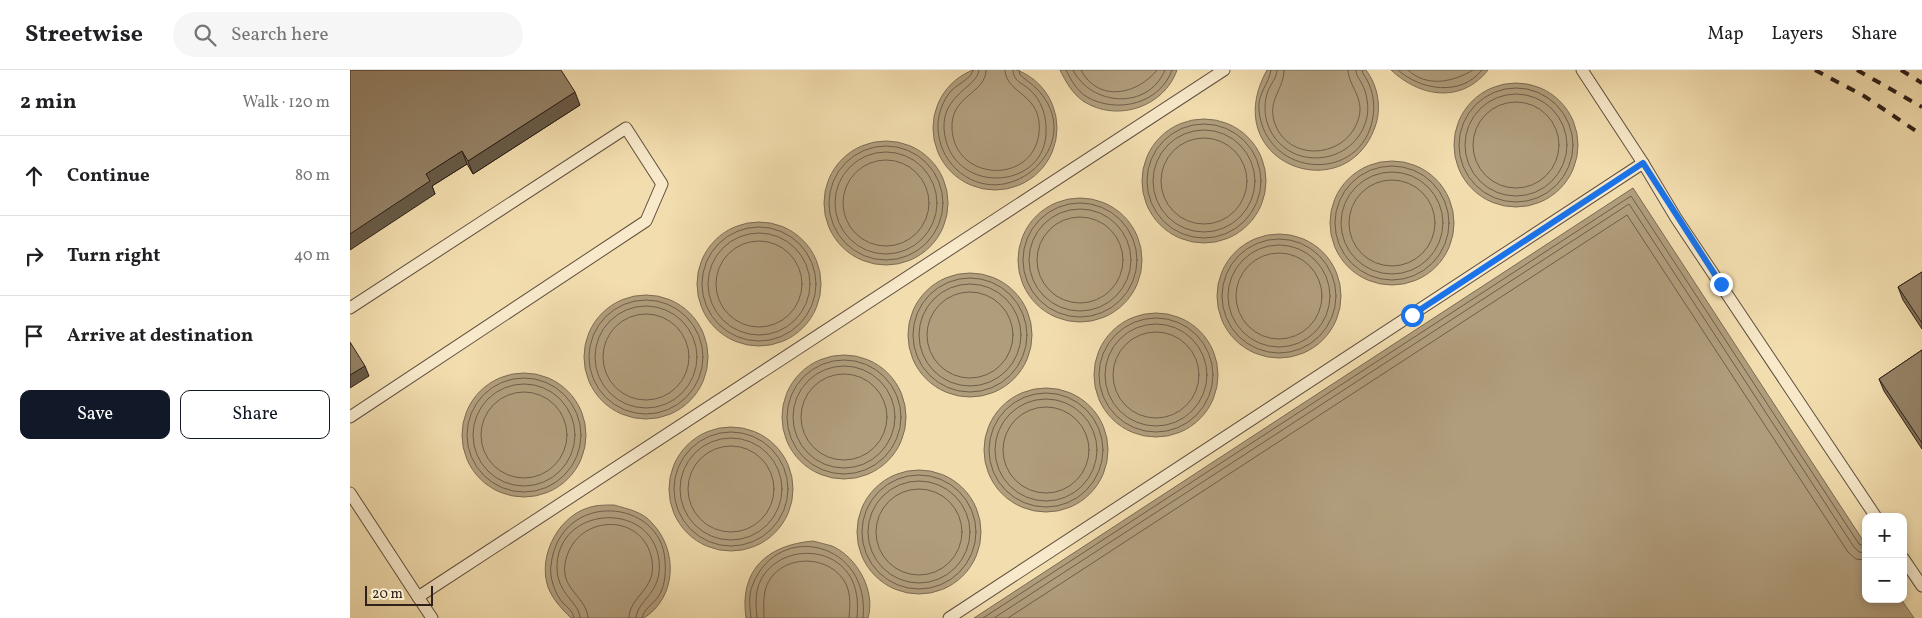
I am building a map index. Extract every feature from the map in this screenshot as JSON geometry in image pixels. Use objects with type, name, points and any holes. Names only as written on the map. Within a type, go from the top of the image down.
[{"type":"lane","points":[[418,597],[1224,70]]},
{"type":"lane","points":[[1582,70],[1643,163],[1676,218],[1873,513]]},
{"type":"lane","points":[[350,308],[626,128],[662,184],[646,221],[350,417]]},
{"type":"lane","points":[[950,618],[1643,163]]},
{"type":"lane","points":[[350,493],[432,618]]},
{"type":"lane","points":[[1907,564],[1922,586]]},
{"type":"water","points":[[995,66],[1019,71],[1039,84],[1052,104],[1057,128],[1052,152],[1039,172],[1019,185],[995,190],[971,185],[951,172],[938,152],[933,128],[938,104],[951,84],[971,71]]},
{"type":"water","points":[[1060,70],[1177,70],[1171,83],[1162,94],[1151,102],[1138,108],[1110,111],[1096,108],[1079,98]]},
{"type":"water","points":[[1267,70],[1366,70],[1378,97],[1378,112],[1375,127],[1360,152],[1338,166],[1314,170],[1291,164],[1271,151],[1258,130],[1256,102]]},
{"type":"water","points":[[1391,70],[1488,70],[1477,81],[1466,88],[1440,93],[1427,91],[1415,86]]},
{"type":"water","points":[[1516,83],[1540,87],[1560,101],[1574,121],[1578,145],[1574,169],[1560,189],[1540,203],[1516,207],[1492,203],[1472,189],[1458,169],[1454,145],[1458,121],[1472,101],[1492,87]]},
{"type":"water","points":[[1204,119],[1228,123],[1248,137],[1262,157],[1266,181],[1262,205],[1248,225],[1228,239],[1204,243],[1180,239],[1160,225],[1146,205],[1142,181],[1146,157],[1160,137],[1180,123]]},
{"type":"water","points":[[886,141],[910,145],[930,159],[944,179],[948,203],[944,227],[930,247],[910,261],[886,265],[862,261],[842,247],[828,227],[824,203],[828,179],[842,159],[862,145]]},
{"type":"water","points":[[1392,161],[1416,165],[1436,179],[1450,199],[1454,223],[1450,247],[1436,267],[1416,281],[1392,285],[1368,281],[1348,267],[1334,247],[1330,223],[1334,199],[1348,179],[1368,165]]},
{"type":"water","points":[[1633,188],[1862,539],[1862,603],[1904,603],[1914,618],[974,618]]},
{"type":"water","points":[[1080,198],[1104,202],[1124,216],[1138,236],[1142,260],[1138,284],[1124,304],[1104,318],[1080,322],[1056,318],[1036,304],[1022,284],[1018,260],[1022,236],[1036,216],[1056,202]]},
{"type":"water","points":[[759,222],[783,226],[803,240],[817,260],[821,284],[817,308],[803,328],[783,342],[759,346],[735,342],[715,328],[701,308],[697,284],[701,260],[715,240],[735,226]]},
{"type":"water","points":[[1279,234],[1303,238],[1323,252],[1337,272],[1341,296],[1337,320],[1323,340],[1303,354],[1279,358],[1255,354],[1235,340],[1221,320],[1217,296],[1221,272],[1235,252],[1255,238]]},
{"type":"water","points":[[970,273],[994,277],[1014,291],[1028,311],[1032,335],[1028,359],[1014,379],[994,393],[970,397],[946,393],[926,379],[912,359],[908,335],[912,311],[926,291],[946,277]]},
{"type":"water","points":[[646,295],[670,299],[690,313],[704,333],[708,357],[704,381],[690,401],[670,415],[646,419],[622,415],[602,401],[588,381],[584,357],[588,333],[602,313],[622,299]]},
{"type":"water","points":[[1156,313],[1180,317],[1200,331],[1214,351],[1218,375],[1214,399],[1200,419],[1180,433],[1156,437],[1132,433],[1112,419],[1098,399],[1094,375],[1098,351],[1112,331],[1132,317]]},
{"type":"water","points":[[844,355],[868,359],[888,373],[902,393],[906,417],[902,441],[888,461],[868,475],[844,479],[820,475],[800,461],[786,441],[782,417],[786,393],[800,373],[820,359]]},
{"type":"water","points":[[524,373],[548,377],[568,391],[582,411],[586,435],[582,459],[568,479],[548,493],[524,497],[500,493],[480,479],[466,459],[462,435],[466,411],[480,391],[500,377]]},
{"type":"water","points":[[1046,388],[1070,392],[1090,406],[1104,426],[1108,450],[1104,474],[1090,494],[1070,508],[1046,512],[1022,508],[1002,494],[988,474],[984,450],[988,426],[1002,406],[1022,392]]},
{"type":"water","points":[[731,427],[755,431],[775,445],[789,465],[793,489],[789,513],[775,533],[755,547],[731,551],[707,547],[687,533],[673,513],[669,489],[673,465],[687,445],[707,431]]},
{"type":"water","points":[[919,470],[943,474],[963,488],[977,508],[981,532],[977,556],[963,576],[943,590],[919,594],[895,590],[875,576],[861,556],[857,532],[861,508],[875,488],[895,474]]},
{"type":"water","points":[[614,505],[635,511],[644,516],[660,534],[670,559],[668,586],[663,598],[655,609],[644,618],[571,618],[555,600],[548,587],[545,575],[549,549],[554,537],[571,517],[582,510],[595,506]]},
{"type":"water","points":[[813,541],[832,546],[841,551],[856,566],[867,586],[870,608],[868,618],[746,618],[745,601],[747,586],[752,574],[760,563],[770,554],[782,548],[797,543]]},
{"type":"building","points":[[350,70],[561,70],[575,92],[468,161],[462,151],[426,174],[430,181],[350,234]]},
{"type":"building","points":[[1922,272],[1922,323],[1898,287]]},
{"type":"building","points":[[350,342],[365,366],[350,375]]},
{"type":"building","points":[[1922,350],[1922,443],[1879,379]]},
{"type":"railway","points":[[1815,70],[1864,96],[1922,135]]},
{"type":"railway","points":[[1857,70],[1922,107]]},
{"type":"railway","points":[[1901,70],[1922,83]]},
{"type":"route","points":[[1412,315],[1643,163],[1676,218],[1721,284]]}]
